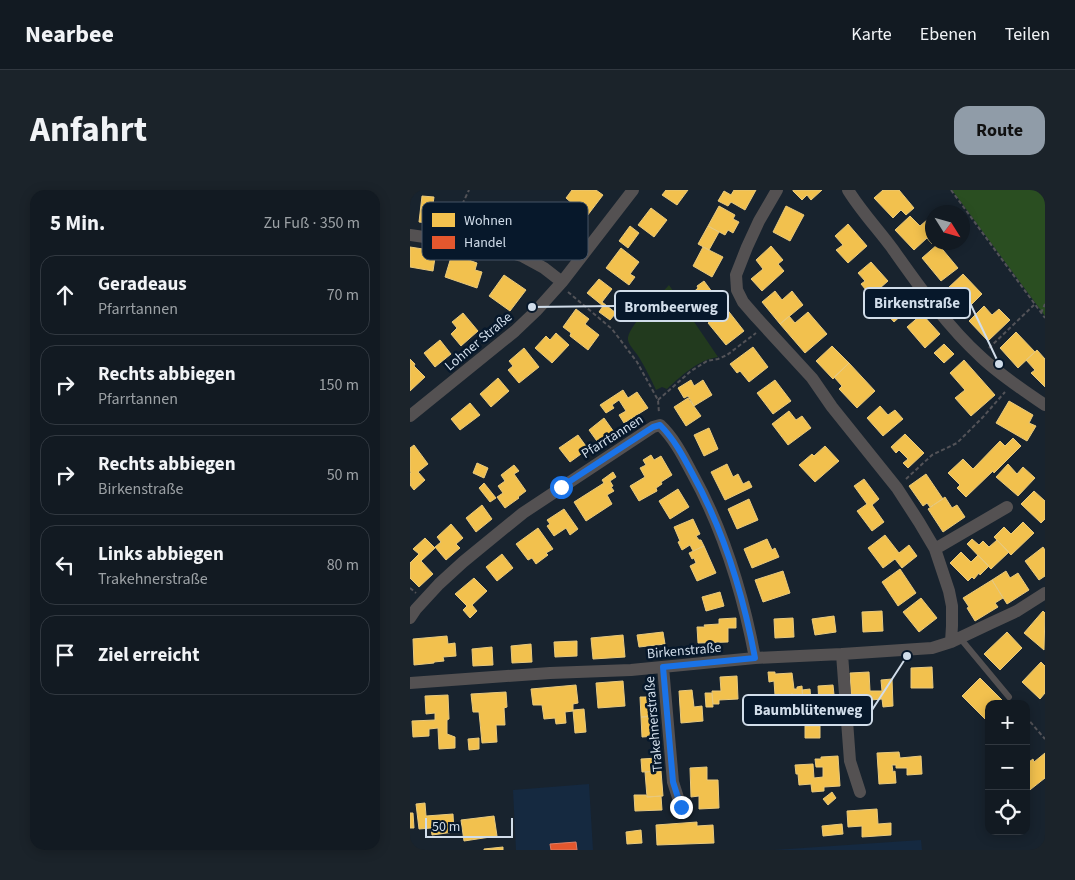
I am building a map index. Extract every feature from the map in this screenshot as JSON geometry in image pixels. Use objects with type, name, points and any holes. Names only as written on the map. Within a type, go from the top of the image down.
[{"type":"street","name":"Lohner Straße","points":[[588,248],[633,190]]},
{"type":"street","points":[[777,190],[747,247],[736,275],[737,290],[743,302],[812,378],[832,407],[897,488],[919,522],[934,549],[949,591],[955,640]]},
{"type":"street","points":[[848,190],[933,304],[958,333],[980,356],[1013,383],[1045,405]]},
{"type":"street","points":[[529,260],[544,268],[561,283]]},
{"type":"street","name":"Lohner Straße","points":[[410,416],[515,331],[536,311],[579,260]]},
{"type":"street","name":"Pfarrtannen","points":[[410,618],[420,604],[445,578],[522,513],[653,427],[660,425],[667,432],[682,455],[702,490],[718,526],[743,600],[755,658]]},
{"type":"street","points":[[934,549],[1007,507]]},
{"type":"street","name":"Birkenstraße","points":[[410,683],[550,673],[631,670],[755,658],[932,648],[955,640],[1017,611],[1045,593]]},
{"type":"street","points":[[842,654],[850,761],[860,792]]},
{"type":"street","name":"Trakehnerstraße","points":[[663,667],[673,782],[681,807]]},
{"type":"lane","points":[[955,640],[1010,698]]},
{"type":"path","points":[[464,202],[469,190]]},
{"type":"path","points":[[952,190],[1045,318]]},
{"type":"path","points":[[561,283],[612,329],[637,362],[658,400],[660,425]]},
{"type":"path","points":[[980,356],[1035,304]]},
{"type":"path","points":[[1041,313],[1045,304]]},
{"type":"path","points":[[658,400],[707,361],[727,355],[765,327]]},
{"type":"path","points":[[897,488],[932,455],[957,443],[1013,383]]},
{"type":"path","points":[[1030,722],[1045,739]]},
{"type":"shaded area","points":[[589,784],[593,850],[516,850],[513,790]]},
{"type":"shaded area","points":[[921,840],[922,850],[774,850]]},
{"type":"green space","points":[[952,190],[1045,190],[1045,316],[970,214],[970,205],[963,205]]},
{"type":"green space","points":[[669,285],[718,357],[697,365],[667,389],[662,387],[656,390],[628,340],[632,328]]},
{"type":"building: Wohnen","points":[[572,190],[596,190],[603,195],[588,215],[588,202],[571,202],[566,198]]},
{"type":"building: Wohnen","points":[[666,190],[688,190],[677,205],[662,195]]},
{"type":"building: Wohnen","points":[[734,190],[756,190],[745,210],[731,202],[728,206],[718,201],[724,191],[731,195]]},
{"type":"building: Wohnen","points":[[793,190],[822,190],[811,200],[807,195],[802,200]]},
{"type":"building: Wohnen","points":[[883,190],[899,190],[914,208],[906,215],[901,210],[893,218],[874,198]]},
{"type":"building: Wohnen","points":[[422,196],[434,197],[433,202],[422,202],[422,222],[419,222]]},
{"type":"building: Wohnen","points":[[719,206],[735,215],[733,219],[739,222],[733,233],[728,230],[725,235],[708,226]]},
{"type":"building: Wohnen","points":[[786,206],[804,215],[790,241],[773,232]]},
{"type":"building: Wohnen","points":[[651,208],[667,220],[654,237],[638,225]]},
{"type":"building: Wohnen","points":[[910,216],[920,226],[925,222],[925,240],[914,250],[895,230]]},
{"type":"building: Wohnen","points":[[848,224],[867,246],[848,263],[836,250],[843,245],[835,236]]},
{"type":"building: Wohnen","points":[[630,226],[639,233],[628,248],[619,241]]},
{"type":"building: Wohnen","points":[[708,226],[719,232],[709,250],[698,244]]},
{"type":"building: Wohnen","points":[[771,246],[783,260],[778,264],[784,271],[762,291],[751,279],[763,269],[756,260]]},
{"type":"building: Wohnen","points":[[410,247],[422,249],[422,260],[435,260],[433,271],[410,267]]},
{"type":"building: Wohnen","points":[[703,247],[723,257],[712,277],[693,266]]},
{"type":"building: Wohnen","points":[[621,248],[639,262],[630,274],[635,277],[629,285],[606,268]]},
{"type":"building: Wohnen","points":[[931,250],[943,250],[958,268],[941,281],[922,258]]},
{"type":"building: Wohnen","points":[[450,260],[469,260],[477,263],[475,270],[482,272],[477,288],[445,277]]},
{"type":"building: Wohnen","points":[[871,262],[888,281],[871,296],[861,284],[865,281],[858,273]]},
{"type":"building: Wohnen","points":[[963,274],[982,294],[966,310],[947,289]]},
{"type":"building: Wohnen","points":[[504,275],[526,290],[510,311],[489,296]]},
{"type":"building: Wohnen","points":[[599,279],[612,289],[602,302],[616,313],[610,320],[599,312],[603,306],[587,293]]},
{"type":"building: Wohnen","points":[[704,281],[718,300],[704,310],[701,306],[696,310],[687,298]]},
{"type":"building: Wohnen","points":[[902,290],[914,304],[894,322],[885,312],[895,302],[893,299]]},
{"type":"building: Wohnen","points":[[775,291],[782,300],[792,291],[803,305],[780,324],[762,302]]},
{"type":"building: Wohnen","points":[[984,306],[992,315],[999,309],[1010,320],[988,341],[969,321]]},
{"type":"building: Wohnen","points":[[726,308],[744,331],[726,345],[708,323]]},
{"type":"building: Wohnen","points":[[576,309],[589,319],[585,324],[599,335],[588,350],[570,336],[571,333],[563,327]]},
{"type":"building: Wohnen","points":[[808,312],[827,334],[805,353],[780,324],[789,316],[795,323]]},
{"type":"building: Wohnen","points":[[463,313],[478,331],[461,346],[451,334],[457,328],[452,322]]},
{"type":"building: Wohnen","points":[[922,314],[940,334],[925,348],[907,327]]},
{"type":"building: Wohnen","points":[[1016,332],[1035,352],[1018,368],[1000,348]]},
{"type":"building: Wohnen","points":[[556,333],[569,345],[552,363],[535,348],[546,336],[550,340]]},
{"type":"building: Wohnen","points":[[440,340],[451,354],[435,367],[424,353]]},
{"type":"building: Wohnen","points":[[944,344],[954,354],[944,363],[934,353]]},
{"type":"building: Wohnen","points":[[832,346],[849,363],[833,379],[816,361]]},
{"type":"building: Wohnen","points":[[753,347],[768,367],[749,382],[740,371],[737,373],[730,364]]},
{"type":"building: Wohnen","points":[[524,348],[539,367],[519,383],[508,370],[513,366],[509,361]]},
{"type":"building: Wohnen","points":[[1037,350],[1045,359],[1045,387],[1031,373],[1035,370],[1026,360]]},
{"type":"building: Wohnen","points":[[410,359],[425,377],[410,391]]},
{"type":"building: Wohnen","points":[[964,360],[995,395],[971,416],[955,398],[965,390],[950,373]]},
{"type":"building: Wohnen","points":[[849,363],[875,391],[857,408],[839,389],[842,386],[834,377]]},
{"type":"building: Wohnen","points":[[498,378],[509,391],[491,407],[480,394]]},
{"type":"building: Wohnen","points":[[691,380],[694,386],[703,380],[712,395],[694,406],[688,396],[684,398],[678,388]]},
{"type":"building: Wohnen","points":[[775,380],[791,401],[773,414],[757,393]]},
{"type":"building: Wohnen","points":[[623,390],[628,398],[637,392],[648,408],[624,423],[619,415],[626,411],[619,400],[612,405],[614,408],[606,413],[600,405]]},
{"type":"building: Wohnen","points":[[688,398],[701,416],[686,426],[674,407]]},
{"type":"building: Wohnen","points":[[1009,401],[1033,415],[1029,423],[1036,426],[1027,441],[996,423]]},
{"type":"building: Wohnen","points":[[470,403],[480,415],[460,430],[451,419]]},
{"type":"building: Wohnen","points":[[880,406],[888,415],[895,410],[903,419],[883,436],[867,418]]},
{"type":"building: Wohnen","points":[[789,411],[796,420],[802,416],[811,428],[788,445],[772,424]]},
{"type":"building: Wohnen","points":[[604,418],[614,432],[599,444],[589,430]]},
{"type":"building: Wohnen","points":[[709,428],[718,449],[704,456],[694,435]]},
{"type":"building: Wohnen","points":[[905,434],[924,453],[908,468],[903,463],[908,459],[899,450],[896,453],[891,447]]},
{"type":"building: Wohnen","points":[[578,435],[588,449],[570,462],[559,448]]},
{"type":"building: Wohnen","points":[[1013,438],[1021,446],[966,497],[957,488],[960,485],[948,473],[963,459],[973,469],[1000,441],[1005,446]]},
{"type":"building: Wohnen","points":[[414,445],[428,464],[418,472],[425,480],[414,490],[410,485],[410,448]]},
{"type":"building: Wohnen","points":[[825,446],[839,461],[815,482],[799,465],[812,454],[814,456]]},
{"type":"building: Wohnen","points":[[651,455],[654,460],[661,456],[672,475],[661,482],[662,484],[656,488],[657,491],[639,501],[630,486],[645,477],[640,468],[646,465],[643,460]]},
{"type":"building: Wohnen","points":[[477,463],[488,468],[484,478],[473,473]]},
{"type":"building: Wohnen","points":[[727,464],[733,477],[738,474],[743,484],[749,481],[752,487],[725,500],[711,472]]},
{"type":"building: Wohnen","points":[[1008,464],[1017,474],[1023,467],[1035,478],[1018,496],[996,477]]},
{"type":"building: Wohnen","points":[[514,465],[519,471],[514,474],[526,491],[505,508],[497,497],[503,493],[498,486],[505,481],[501,475]]},
{"type":"building: Wohnen","points":[[613,472],[616,477],[610,481],[614,491],[607,495],[612,504],[586,521],[574,502],[604,483],[602,480]]},
{"type":"building: Wohnen","points":[[926,474],[943,499],[930,507],[927,503],[923,506],[909,486]]},
{"type":"building: Wohnen","points":[[864,479],[879,499],[872,505],[884,522],[872,531],[857,511],[867,504],[854,486]]},
{"type":"building: Wohnen","points":[[484,483],[496,498],[490,502],[479,488]]},
{"type":"building: Wohnen","points":[[678,489],[689,507],[670,519],[659,501]]},
{"type":"building: Wohnen","points":[[1034,491],[1045,501],[1045,519],[1041,523],[1021,504]]},
{"type":"building: Wohnen","points":[[945,497],[952,508],[957,505],[965,517],[943,532],[928,509]]},
{"type":"building: Wohnen","points":[[749,499],[758,520],[737,529],[728,509]]},
{"type":"building: Wohnen","points":[[482,505],[492,519],[476,532],[466,518]]},
{"type":"building: Wohnen","points":[[564,509],[578,529],[570,535],[566,528],[554,536],[547,526],[550,524],[547,520]]},
{"type":"building: Wohnen","points":[[693,519],[700,534],[696,536],[704,546],[693,551],[690,545],[682,550],[674,527]]},
{"type":"building: Wohnen","points":[[1023,522],[1034,533],[1011,555],[994,537],[1004,527],[1011,534]]},
{"type":"building: Wohnen","points":[[451,524],[463,538],[456,544],[460,548],[446,560],[435,547],[441,542],[437,537]]},
{"type":"building: Wohnen","points":[[538,528],[553,549],[546,553],[548,555],[536,564],[532,558],[528,560],[516,544]]},
{"type":"building: Wohnen","points":[[885,535],[899,553],[909,545],[917,556],[902,568],[895,559],[883,568],[868,548]]},
{"type":"building: Wohnen","points":[[425,538],[435,548],[421,561],[433,574],[419,587],[410,578],[410,563],[419,554],[413,549]]},
{"type":"building: Wohnen","points":[[767,539],[772,550],[775,548],[779,557],[752,568],[744,549]]},
{"type":"building: Wohnen","points":[[972,539],[979,545],[983,541],[989,547],[997,540],[1009,552],[991,569],[967,544]]},
{"type":"building: Wohnen","points":[[704,546],[716,573],[697,581],[690,566],[696,563],[689,553]]},
{"type":"building: Wohnen","points":[[1043,547],[1045,550],[1045,576],[1039,580],[1025,561]]},
{"type":"building: Wohnen","points":[[961,552],[971,562],[978,555],[989,566],[980,575],[979,573],[974,579],[972,577],[968,581],[950,563]]},
{"type":"building: Wohnen","points":[[502,554],[513,568],[497,581],[486,567]]},
{"type":"building: Wohnen","points":[[900,569],[916,593],[898,606],[882,582]]},
{"type":"building: Wohnen","points":[[783,571],[790,593],[763,602],[755,580]]},
{"type":"building: Wohnen","points":[[1006,571],[1010,578],[1018,573],[1029,590],[1007,604],[992,580]]},
{"type":"building: Wohnen","points":[[474,578],[487,591],[472,605],[477,611],[470,618],[463,610],[467,606],[455,594]]},
{"type":"building: Wohnen","points":[[992,580],[1003,598],[995,603],[998,607],[975,621],[963,598]]},
{"type":"building: Wohnen","points":[[720,592],[724,606],[706,611],[702,597]]},
{"type":"building: Wohnen","points":[[921,598],[937,618],[919,632],[903,612]]},
{"type":"building: Wohnen","points":[[882,611],[883,631],[863,632],[862,612]]},
{"type":"building: Wohnen","points":[[1043,611],[1045,613],[1044,650],[1024,633]]},
{"type":"building: Wohnen","points":[[834,616],[836,632],[815,635],[812,619]]},
{"type":"building: Wohnen","points":[[736,618],[736,628],[728,628],[728,642],[698,643],[697,627],[719,624],[719,619]]},
{"type":"building: Wohnen","points":[[793,618],[794,637],[775,638],[774,619]]},
{"type":"building: Wohnen","points":[[663,632],[665,644],[639,647],[637,635]]},
{"type":"building: Wohnen","points":[[1007,632],[1022,648],[1000,670],[984,654]]},
{"type":"building: Wohnen","points":[[623,635],[625,657],[593,659],[591,638]]},
{"type":"building: Wohnen","points":[[447,636],[448,644],[455,643],[456,656],[443,657],[444,661],[414,665],[413,639]]},
{"type":"building: Wohnen","points":[[577,641],[577,656],[555,657],[554,642]]},
{"type":"building: Wohnen","points":[[531,644],[532,662],[512,663],[511,646]]},
{"type":"building: Wohnen","points":[[492,647],[493,665],[473,666],[472,649]]},
{"type":"building: Wohnen","points":[[1041,662],[1045,666],[1045,693],[1040,699],[1022,682]]},
{"type":"building: Wohnen","points":[[932,667],[933,688],[911,688],[911,668]]},
{"type":"building: Wohnen","points":[[768,672],[775,672],[775,674],[792,673],[794,689],[802,686],[803,700],[793,701],[793,694],[791,694],[791,701],[779,702],[779,694],[775,695],[774,681],[769,682]]},
{"type":"building: Wohnen","points":[[869,672],[870,691],[882,691],[881,680],[892,679],[893,706],[883,707],[882,699],[871,700],[871,710],[852,712],[850,673]]},
{"type":"building: Wohnen","points":[[737,676],[738,699],[719,700],[719,704],[713,704],[712,691],[721,691],[720,677]]},
{"type":"building: Wohnen","points":[[980,678],[1002,700],[985,700],[985,719],[962,696]]},
{"type":"building: Wohnen","points":[[623,681],[625,706],[598,708],[596,683]]},
{"type":"building: Wohnen","points":[[576,685],[578,703],[573,704],[573,711],[565,712],[566,723],[556,724],[555,718],[544,719],[542,705],[533,705],[531,689]]},
{"type":"building: Wohnen","points":[[833,685],[835,704],[819,706],[818,686]]},
{"type":"building: Wohnen","points":[[810,689],[812,713],[804,714],[802,690]]},
{"type":"building: Wohnen","points":[[692,690],[694,707],[702,706],[703,721],[681,723],[679,691]]},
{"type":"building: Wohnen","points":[[506,692],[507,707],[504,708],[505,725],[496,725],[497,742],[482,743],[479,712],[473,712],[471,694]]},
{"type":"building: Wohnen","points":[[705,693],[712,693],[713,707],[706,707]]},
{"type":"building: Wohnen","points":[[448,695],[449,719],[447,720],[447,734],[455,737],[455,748],[439,749],[438,728],[429,729],[429,736],[413,737],[412,721],[435,720],[435,713],[426,714],[425,696]]},
{"type":"building: Wohnen","points":[[640,697],[656,697],[657,716],[641,717]]},
{"type":"building: Wohnen","points":[[835,704],[836,723],[821,725],[819,706]]},
{"type":"building: Wohnen","points":[[584,709],[586,732],[575,733],[573,710]]},
{"type":"building: Wohnen","points":[[657,716],[658,736],[642,737],[641,717]]},
{"type":"building: Wohnen","points":[[805,726],[820,726],[820,738],[805,738]]},
{"type":"building: Wohnen","points":[[479,738],[479,749],[469,750],[468,739]]},
{"type":"building: Wohnen","points":[[899,752],[900,758],[921,756],[922,774],[907,775],[907,768],[896,768],[896,765],[892,765],[893,772],[895,771],[896,783],[879,784],[877,753]]},
{"type":"building: Wohnen","points":[[1045,753],[1045,778],[1030,790],[1030,761],[1033,759],[1034,762]]},
{"type":"building: Wohnen","points":[[838,756],[840,786],[824,787],[824,791],[812,792],[811,784],[799,785],[795,765],[813,764],[814,778],[823,777],[823,767],[816,767],[815,759]]},
{"type":"building: Wohnen","points":[[658,758],[659,771],[642,772],[641,759]]},
{"type":"building: Wohnen","points":[[707,767],[707,780],[718,780],[719,808],[699,809],[699,796],[691,797],[690,768]]},
{"type":"building: Wohnen","points":[[661,771],[663,796],[647,797],[645,772]]},
{"type":"building: Wohnen","points":[[832,792],[836,798],[828,805],[823,799]]},
{"type":"building: Wohnen","points":[[634,795],[646,795],[647,797],[661,796],[662,810],[635,811]]},
{"type":"building: Wohnen","points":[[425,803],[426,816],[453,814],[454,832],[432,835],[431,828],[419,829],[416,804]]},
{"type":"building: Wohnen","points":[[877,809],[878,824],[891,823],[891,835],[862,837],[862,826],[848,827],[847,811]]},
{"type":"building: Wohnen","points":[[410,813],[413,813],[414,828],[410,828]]},
{"type":"building: Wohnen","points":[[494,816],[497,836],[464,841],[461,820]]},
{"type":"building: Wohnen","points":[[697,822],[697,826],[713,825],[714,843],[657,845],[656,825]]},
{"type":"building: Wohnen","points":[[842,824],[843,834],[823,836],[822,826]]},
{"type":"building: Wohnen","points":[[641,830],[642,843],[627,844],[626,832]]},
{"type":"building: Wohnen","points":[[503,847],[503,850],[484,850],[484,849]]},
{"type":"building: Handel","points":[[576,842],[577,850],[551,850],[550,844]]},
{"type":"place","name":"Brombeerweg","points":[[532,307]]},
{"type":"place","name":"Birkenstraße","points":[[999,364]]},
{"type":"place","name":"Baumblütenweg","points":[[907,656]]},
{"type":"route","points":[[561,487],[653,427],[660,425],[667,432],[682,455],[702,490],[718,526],[743,600],[755,658],[663,667],[673,782],[681,807]]}]
